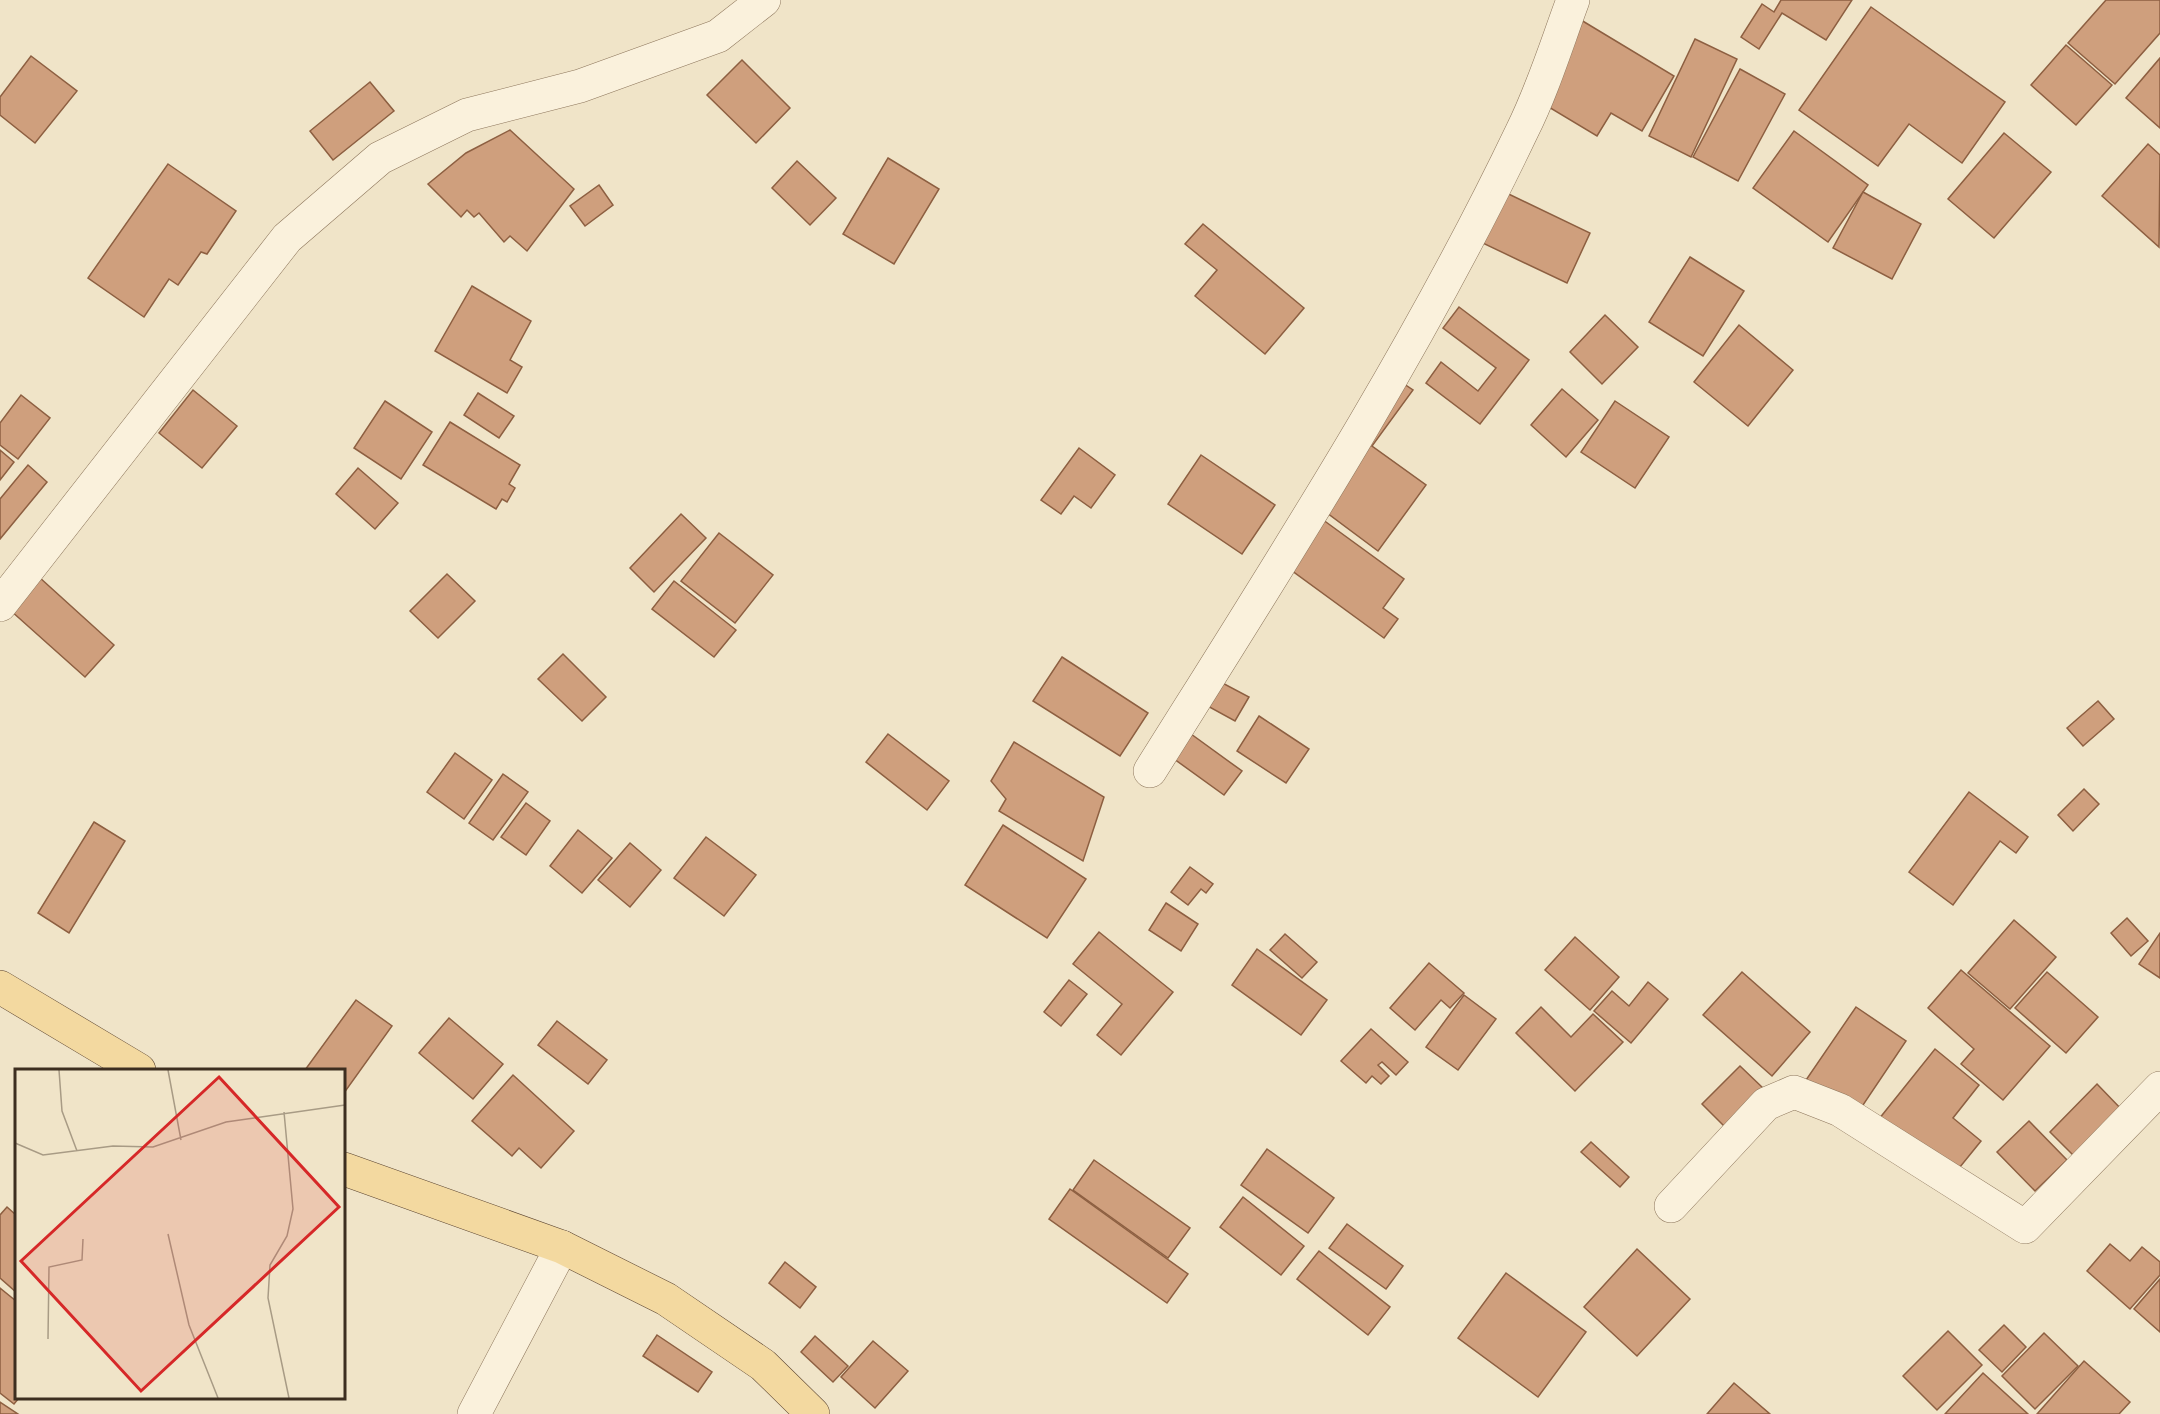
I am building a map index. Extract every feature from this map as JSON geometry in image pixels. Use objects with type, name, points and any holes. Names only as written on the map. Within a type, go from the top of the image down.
[{"type":"main road","points":[[0,987],[136,1069]]},
{"type":"main road","points":[[345,1169],[562,1247],[666,1299],[763,1365],[813,1414]]},
{"type":"street","points":[[0,605],[287,238],[380,158],[467,115],[580,86],[718,36],[764,0]]},
{"type":"street","points":[[1150,771],[1326,491],[1412,347],[1523,129],[1573,0]]},
{"type":"street","points":[[1671,1206],[1766,1104],[1794,1092],[1840,1110],[2025,1227],[2160,1088]]},
{"type":"street","points":[[474,1414],[562,1247]]},
{"type":"building","points":[[1781,0],[1852,0],[1826,40],[1782,13],[1759,49],[1741,37],[1762,4],[1774,12]]},
{"type":"building","points":[[2106,0],[2160,0],[2160,33],[2115,84],[2068,43]]},
{"type":"building","points":[[1871,7],[2005,102],[1962,163],[1909,124],[1878,166],[1799,110]]},
{"type":"building","points":[[1576,17],[1674,76],[1642,131],[1611,113],[1597,136],[1532,97]]},
{"type":"building","points":[[1695,39],[1737,59],[1691,157],[1649,136]]},
{"type":"building","points":[[2066,45],[2112,85],[2076,125],[2031,85]]},
{"type":"building","points":[[31,56],[77,91],[35,143],[0,115],[0,97]]},
{"type":"building","points":[[2160,58],[2160,128],[2126,98]]},
{"type":"building","points":[[742,60],[790,108],[756,143],[707,95]]},
{"type":"building","points":[[1740,69],[1785,94],[1738,181],[1693,157]]},
{"type":"building","points":[[370,82],[394,111],[333,160],[310,131]]},
{"type":"building","points":[[510,130],[574,189],[527,251],[510,236],[504,242],[479,213],[474,217],[467,210],[461,217],[428,184],[466,153]]},
{"type":"building","points":[[1794,131],[1868,185],[1828,242],[1753,188]]},
{"type":"building","points":[[2004,133],[2051,172],[1994,238],[1948,199]]},
{"type":"building","points":[[2148,144],[2160,155],[2159,247],[2102,196]]},
{"type":"building","points":[[888,158],[939,189],[894,264],[843,234]]},
{"type":"building","points":[[797,161],[836,198],[810,225],[772,188]]},
{"type":"building","points":[[168,164],[236,211],[207,254],[201,252],[178,285],[169,279],[144,317],[88,278]]},
{"type":"building","points":[[599,185],[613,205],[585,226],[570,206]]},
{"type":"building","points":[[1494,187],[1590,233],[1567,283],[1470,237]]},
{"type":"building","points":[[1863,192],[1921,224],[1892,279],[1833,248]]},
{"type":"building","points":[[1203,224],[1304,308],[1265,354],[1195,296],[1217,270],[1185,244]]},
{"type":"building","points":[[1690,257],[1744,291],[1703,356],[1649,322]]},
{"type":"building","points":[[472,286],[531,321],[510,360],[522,367],[507,393],[435,351]]},
{"type":"building","points":[[1459,307],[1529,360],[1480,424],[1426,383],[1441,362],[1478,391],[1496,368],[1443,328]]},
{"type":"building","points":[[1605,315],[1638,347],[1602,384],[1570,352]]},
{"type":"building","points":[[1739,325],[1793,370],[1748,426],[1694,382]]},
{"type":"building","points":[[1392,376],[1413,390],[1372,446],[1426,485],[1378,551],[1319,507]]},
{"type":"building","points":[[1562,389],[1598,420],[1566,457],[1531,425]]},
{"type":"building","points":[[193,390],[237,426],[202,468],[159,433]]},
{"type":"building","points":[[478,393],[514,416],[499,438],[464,415]]},
{"type":"building","points":[[21,395],[50,418],[18,459],[0,445],[0,423]]},
{"type":"building","points":[[385,401],[432,432],[401,479],[354,448]]},
{"type":"building","points":[[1615,401],[1669,437],[1635,488],[1581,452]]},
{"type":"building","points":[[450,422],[520,465],[509,484],[515,488],[507,502],[502,499],[496,509],[423,465]]},
{"type":"building","points":[[1079,448],[1115,475],[1091,508],[1074,496],[1061,514],[1041,500]]},
{"type":"building","points":[[0,450],[14,462],[0,480]]},
{"type":"building","points":[[1201,455],[1275,505],[1242,554],[1168,504]]},
{"type":"building","points":[[28,465],[47,482],[0,539],[0,499]]},
{"type":"building","points":[[358,468],[398,503],[375,529],[336,494]]},
{"type":"building","points":[[681,514],[706,538],[654,592],[630,568]]},
{"type":"building","points":[[1315,514],[1404,579],[1383,608],[1398,619],[1384,638],[1280,562]]},
{"type":"building","points":[[719,533],[773,575],[735,623],[681,581]]},
{"type":"building","points":[[447,574],[475,601],[438,638],[410,611]]},
{"type":"building","points":[[39,577],[114,645],[85,677],[10,610]]},
{"type":"building","points":[[674,581],[736,630],[714,657],[652,609]]},
{"type":"building","points":[[563,654],[606,697],[582,721],[538,679]]},
{"type":"building","points":[[1062,657],[1148,713],[1120,756],[1033,701]]},
{"type":"building","points":[[1196,669],[1249,697],[1235,721],[1182,692]]},
{"type":"building","points":[[2098,701],[2114,719],[2083,746],[2067,728]]},
{"type":"building","points":[[1259,716],[1309,749],[1286,783],[1237,751]]},
{"type":"building","points":[[1180,726],[1242,771],[1224,795],[1163,751]]},
{"type":"building","points":[[888,734],[949,781],[927,810],[866,762]]},
{"type":"building","points":[[1014,742],[1104,797],[1083,861],[999,811],[1006,799],[991,781]]},
{"type":"building","points":[[455,753],[492,780],[464,819],[427,792]]},
{"type":"building","points":[[503,774],[528,792],[493,840],[469,823]]},
{"type":"building","points":[[2084,789],[2099,804],[2073,831],[2058,815]]},
{"type":"building","points":[[1969,792],[2028,837],[2016,853],[2000,841],[1953,905],[1909,872]]},
{"type":"building","points":[[526,803],[550,821],[526,855],[501,837]]},
{"type":"building","points":[[94,822],[125,841],[69,933],[38,913]]},
{"type":"building","points":[[1003,825],[1086,879],[1047,938],[965,885]]},
{"type":"building","points":[[578,830],[612,858],[582,893],[550,866]]},
{"type":"building","points":[[706,837],[756,875],[724,916],[674,878]]},
{"type":"building","points":[[630,843],[661,870],[630,907],[598,880]]},
{"type":"building","points":[[1190,867],[1213,884],[1206,893],[1201,889],[1188,905],[1171,892]]},
{"type":"building","points":[[1166,903],[1198,924],[1181,951],[1149,930]]},
{"type":"building","points":[[2127,918],[2148,941],[2131,956],[2111,933]]},
{"type":"building","points":[[2014,920],[2056,957],[2010,1009],[1968,973]]},
{"type":"building","points":[[1099,932],[1173,992],[1121,1055],[1097,1035],[1122,1004],[1073,964]]},
{"type":"building","points":[[2160,933],[2160,978],[2139,964]]},
{"type":"building","points":[[1285,934],[1317,962],[1302,978],[1270,950]]},
{"type":"building","points":[[1575,937],[1619,977],[1590,1010],[1545,970]]},
{"type":"building","points":[[1257,949],[1327,1000],[1301,1035],[1232,985]]},
{"type":"building","points":[[1429,963],[1464,993],[1450,1008],[1441,1000],[1415,1030],[1390,1008]]},
{"type":"building","points":[[1961,970],[2050,1046],[2003,1100],[1961,1064],[1974,1049],[1928,1008]]},
{"type":"building","points":[[1742,972],[1810,1032],[1772,1076],[1703,1015]]},
{"type":"building","points":[[2047,972],[2098,1017],[2066,1053],[2015,1008]]},
{"type":"building","points":[[1069,980],[1087,994],[1061,1026],[1044,1012]]},
{"type":"building","points":[[1648,982],[1668,999],[1631,1043],[1594,1011],[1612,991],[1629,1006]]},
{"type":"building","points":[[1464,995],[1496,1019],[1458,1070],[1426,1047]]},
{"type":"building","points":[[356,1000],[392,1026],[345,1092],[345,1069],[306,1069]]},
{"type":"building","points":[[1541,1007],[1571,1037],[1593,1014],[1623,1042],[1575,1091],[1516,1033]]},
{"type":"building","points":[[1856,1007],[1906,1041],[1857,1114],[1806,1080]]},
{"type":"building","points":[[449,1018],[503,1064],[473,1099],[419,1053]]},
{"type":"building","points":[[557,1021],[607,1060],[588,1084],[538,1045]]},
{"type":"building","points":[[1371,1029],[1408,1062],[1396,1075],[1382,1062],[1378,1065],[1389,1076],[1381,1084],[1372,1076],[1366,1083],[1341,1061]]},
{"type":"building","points":[[1935,1049],[1979,1085],[1953,1118],[1981,1141],[1947,1183],[1875,1124]]},
{"type":"building","points":[[1740,1066],[1764,1089],[1726,1128],[1702,1104]]},
{"type":"building","points":[[513,1075],[574,1131],[541,1168],[519,1148],[512,1156],[472,1121]]},
{"type":"building","points":[[2097,1084],[2124,1112],[2077,1159],[2050,1132]]},
{"type":"building","points":[[2029,1121],[2067,1160],[2035,1191],[1997,1152]]},
{"type":"building","points":[[1591,1142],[1629,1177],[1620,1187],[1581,1152]]},
{"type":"building","points":[[1267,1149],[1334,1198],[1308,1233],[1241,1185]]},
{"type":"building","points":[[1094,1160],[1190,1228],[1168,1258],[1073,1190]]},
{"type":"building","points":[[1070,1189],[1188,1274],[1167,1303],[1049,1219]]},
{"type":"building","points":[[1243,1197],[1304,1246],[1281,1275],[1220,1227]]},
{"type":"building","points":[[7,1207],[15,1214],[15,1291],[0,1278],[0,1215]]},
{"type":"building","points":[[1347,1224],[1403,1266],[1386,1289],[1329,1248]]},
{"type":"building","points":[[2110,1244],[2130,1261],[2142,1247],[2160,1262],[2160,1275],[2130,1309],[2087,1271]]},
{"type":"building","points":[[1637,1249],[1690,1299],[1637,1356],[1584,1307]]},
{"type":"building","points":[[1319,1251],[1390,1307],[1368,1335],[1297,1279]]},
{"type":"building","points":[[785,1262],[816,1287],[800,1308],[769,1283]]},
{"type":"building","points":[[1506,1273],[1586,1332],[1538,1397],[1458,1338]]},
{"type":"building","points":[[2160,1279],[2160,1332],[2134,1309]]},
{"type":"building","points":[[0,1288],[15,1300],[15,1399],[18,1399],[14,1404],[0,1393]]},
{"type":"building","points":[[2004,1325],[2026,1347],[2002,1372],[1979,1350]]},
{"type":"building","points":[[1948,1331],[1982,1365],[1937,1410],[1903,1376]]},
{"type":"building","points":[[2044,1333],[2078,1366],[2035,1409],[2002,1376]]},
{"type":"building","points":[[657,1335],[712,1372],[698,1392],[643,1356]]},
{"type":"building","points":[[815,1336],[848,1366],[833,1382],[801,1352]]},
{"type":"building","points":[[873,1341],[908,1371],[875,1408],[841,1377]]},
{"type":"building","points":[[2084,1361],[2130,1402],[2119,1414],[2037,1414]]},
{"type":"building","points":[[1983,1373],[2028,1414],[1945,1414]]},
{"type":"building","points":[[1734,1383],[1770,1414],[1707,1414]]},
{"type":"building","points":[[0,1402],[18,1414],[0,1414]]}]
